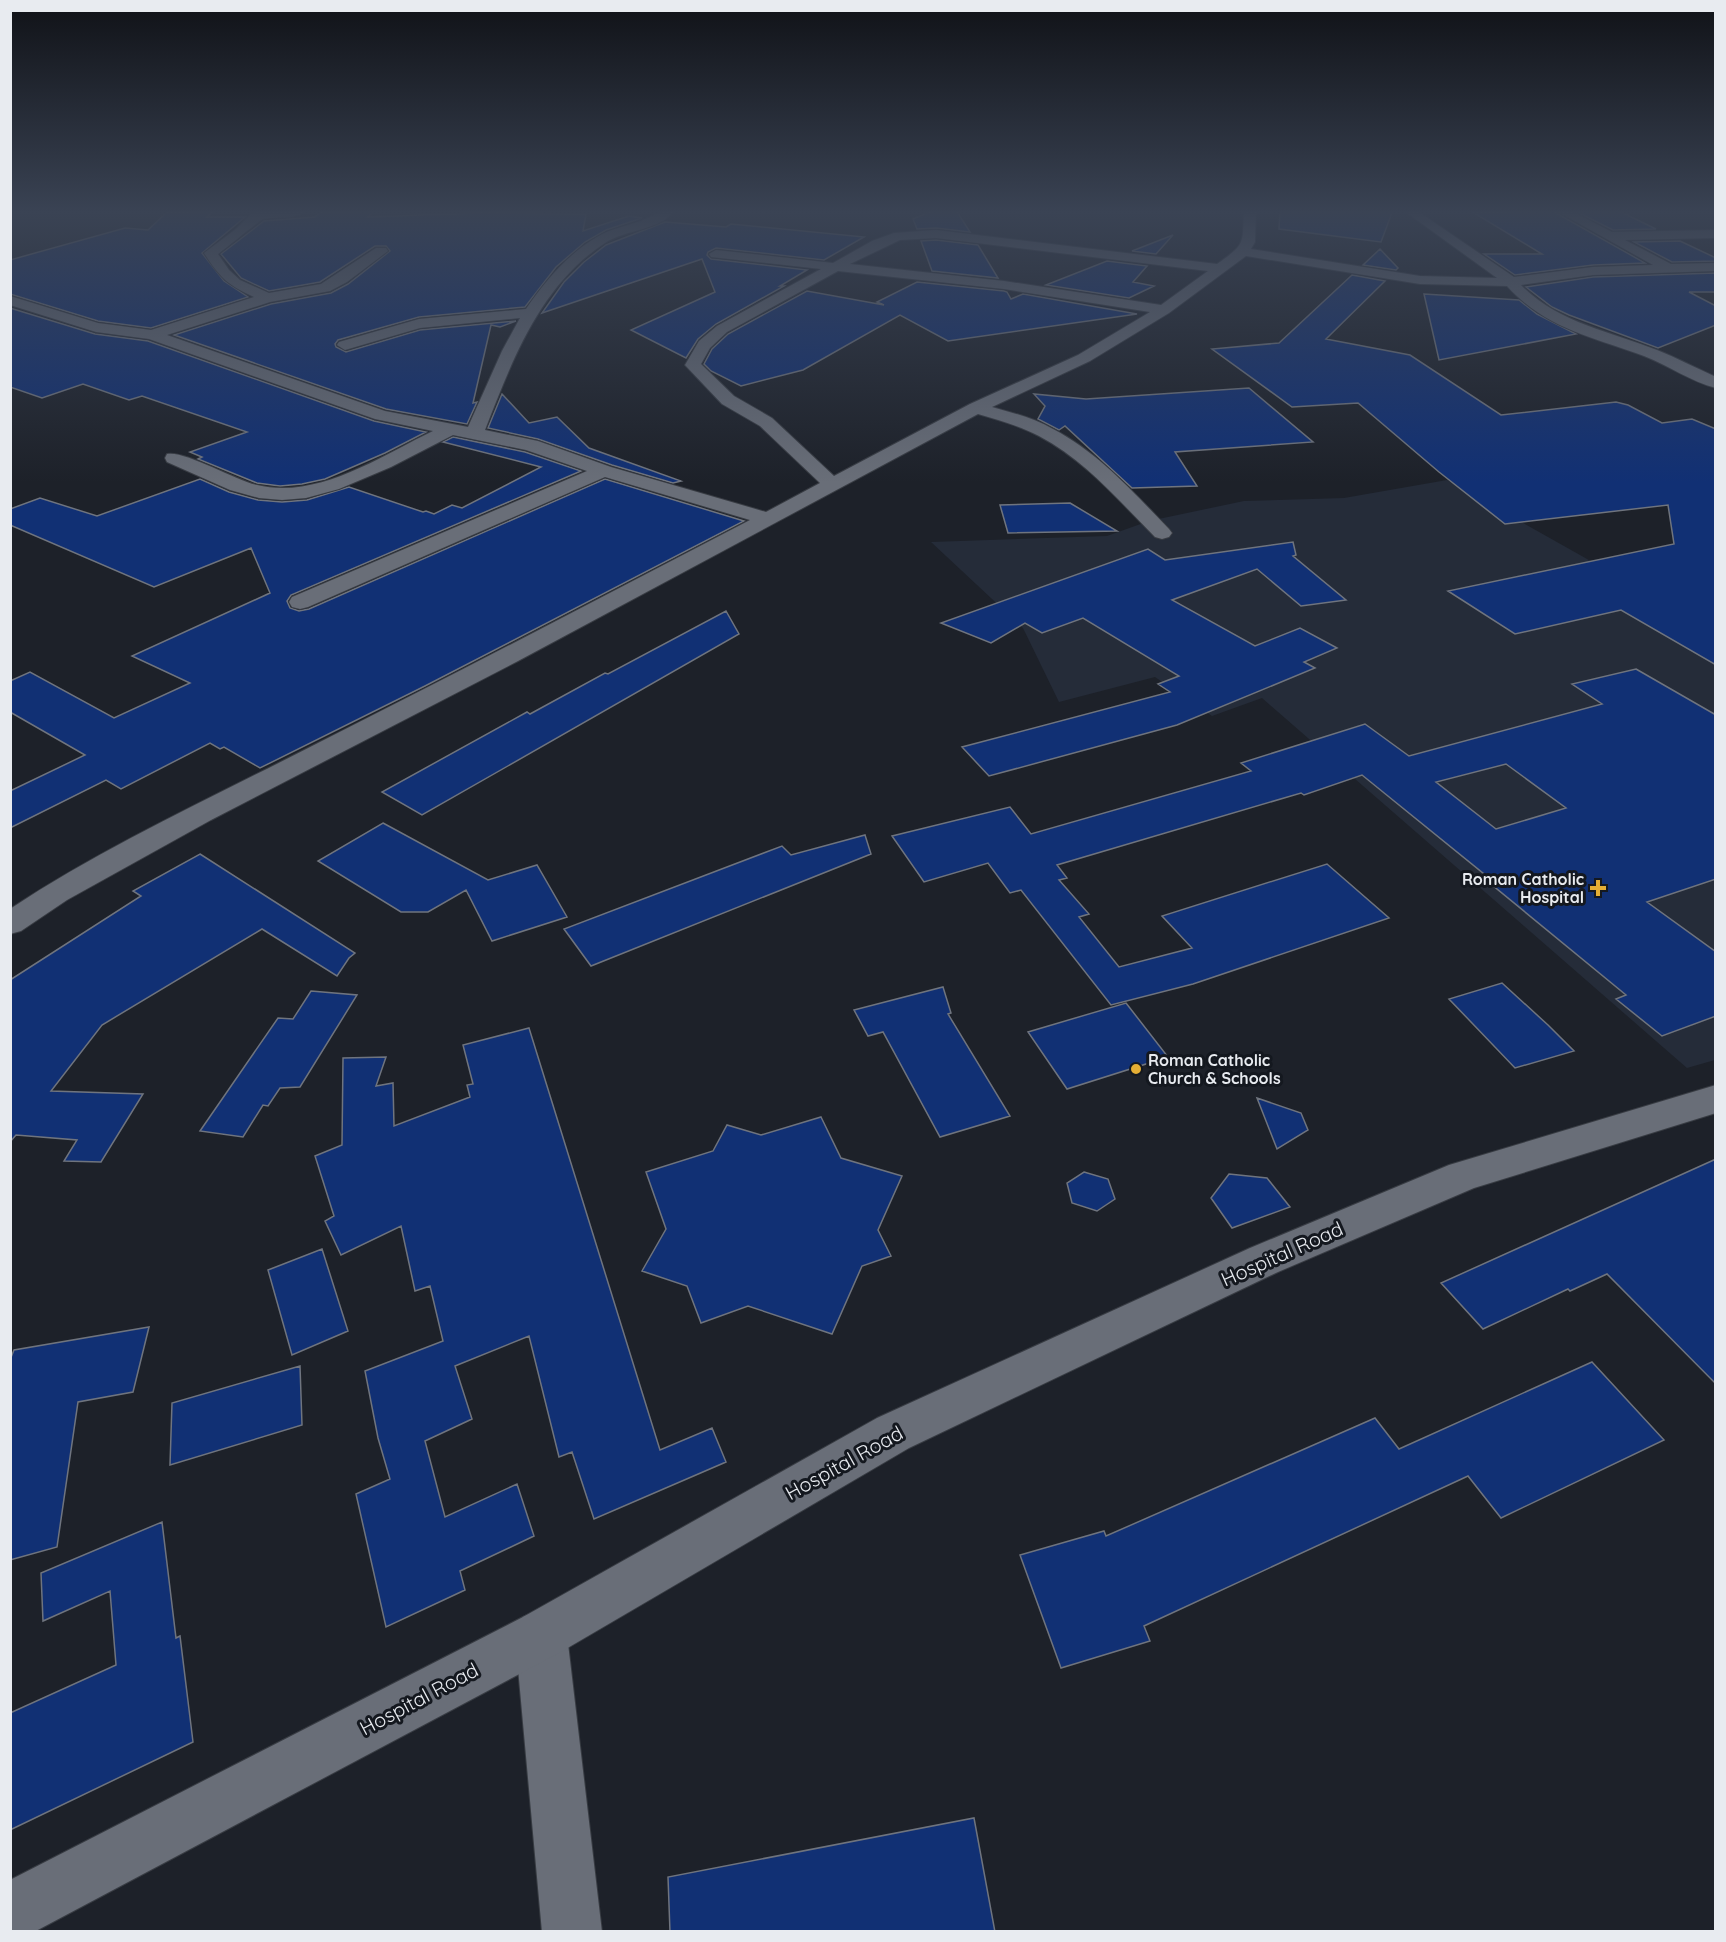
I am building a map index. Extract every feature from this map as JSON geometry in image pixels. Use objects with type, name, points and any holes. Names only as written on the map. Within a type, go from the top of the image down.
[{"type":"street","points":[[12,301],[96,327],[152,335],[259,370],[381,415],[531,445],[604,471],[769,519]]},
{"type":"street","points":[[152,335],[259,301]]},
{"type":"street","points":[[475,432],[529,313],[539,301]]},
{"type":"street","points":[[775,301],[722,329],[697,351],[693,364],[728,400],[766,422],[832,484]]},
{"type":"street","points":[[1104,301],[1164,310]]},
{"type":"street","points":[[10,924],[56,892],[201,814],[769,519],[976,408],[1084,358],[1177,301]]},
{"type":"street","points":[[1531,301],[1559,321],[1651,353],[1716,382]]},
{"type":"street","points":[[24,318],[47,312]]},
{"type":"street","points":[[345,345],[419,324],[529,313]]},
{"type":"street","points":[[976,408],[1026,423],[1062,441],[1086,459],[1162,532]]},
{"type":"street","points":[[174,458],[217,478],[261,493],[280,495],[303,493],[337,483],[452,428]]},
{"type":"street","points":[[300,602],[604,471]]},
{"type":"street","name":"Hospital Road","points":[[10,1912],[541,1635],[893,1433],[1264,1260],[1463,1176],[1716,1099]]},
{"type":"street","points":[[541,1635],[572,1932]]},
{"type":"shaded area","name":"Roman Catholic Hospital","points":[[1447,480],[1715,631],[1715,1060],[1687,1068],[1262,698],[1212,716],[1155,677],[1059,702],[1023,628],[931,542],[1107,536],[1149,521],[1244,501],[1344,498]]},
{"type":"building","points":[[32,301],[237,301],[151,328],[98,321]]},
{"type":"building","points":[[289,301],[530,301],[525,307],[419,317],[338,340],[335,344],[336,347],[346,352],[420,330],[516,321],[500,327],[491,325],[473,403],[477,402],[467,424],[386,409],[174,335],[271,304]]},
{"type":"building","points":[[551,301],[579,301],[542,313]]},
{"type":"building","points":[[696,301],[758,301],[716,324],[698,339],[686,358],[631,330]]},
{"type":"building","points":[[789,301],[860,301],[884,305],[877,302],[1061,301],[1137,314],[948,341],[900,315],[803,370],[741,386],[711,371],[704,364],[712,349],[728,334]]},
{"type":"building","points":[[1324,301],[1365,301],[1326,339],[1410,355],[1501,415],[1616,402],[1628,405],[1662,423],[1692,419],[1716,429],[1716,665],[1621,610],[1515,634],[1448,591],[1674,544],[1668,505],[1505,524],[1358,403],[1292,407],[1212,349],[1279,343]]},
{"type":"building","points":[[1426,301],[1520,301],[1537,314],[1576,334],[1439,360]]},
{"type":"building","points":[[1544,301],[1706,301],[1716,306],[1716,325],[1658,348],[1552,307]]},
{"type":"building","points":[[10,308],[95,334],[148,341],[374,421],[426,432],[325,479],[280,486],[257,483],[198,459],[202,457],[190,452],[247,432],[142,396],[129,400],[83,384],[42,398],[10,387]]},
{"type":"building","points":[[1249,388],[1313,442],[1175,452],[1197,486],[1132,488],[1065,426],[1059,430],[1038,419],[1045,406],[1034,394],[1086,399]]},
{"type":"building","points":[[502,394],[529,423],[557,417],[589,448],[681,481],[673,483],[538,439],[488,428]]},
{"type":"building","points":[[453,437],[525,452],[581,471],[291,595],[287,601],[290,608],[299,611],[309,609],[605,479],[744,521],[425,686],[260,768],[224,747],[220,749],[210,743],[121,789],[106,780],[10,828],[10,791],[85,755],[10,712],[10,681],[30,672],[114,718],[190,683],[132,656],[270,593],[251,548],[154,587],[10,525],[10,509],[40,498],[97,516],[200,479],[229,492],[258,500],[282,502],[307,500],[349,487],[434,514],[452,505],[462,508],[541,467],[443,442]]},
{"type":"building","points":[[1070,503],[1117,531],[1008,533],[1000,505]]},
{"type":"building","points":[[1293,542],[1296,555],[1293,556],[1346,600],[1301,606],[1257,569],[1172,600],[1255,646],[1300,628],[1337,648],[1304,662],[1315,668],[1177,725],[989,776],[962,747],[1170,692],[1158,684],[1179,676],[1083,618],[1042,633],[1025,623],[991,643],[941,623],[1148,549],[1165,560]]},
{"type":"building","points":[[726,611],[739,634],[422,815],[382,792],[527,712],[530,714]]},
{"type":"building","points":[[1636,669],[1716,715],[1716,879],[1647,902],[1716,952],[1716,1016],[1662,1036],[1616,999],[1626,995],[1480,875],[1484,874],[1362,775],[1304,795],[1301,793],[1057,865],[1067,878],[1059,880],[1089,914],[1079,917],[1119,967],[1192,948],[1162,916],[1327,864],[1389,918],[1193,984],[1111,1005],[1021,890],[1010,893],[988,863],[924,882],[892,836],[1010,807],[1031,834],[1251,771],[1241,763],[1365,724],[1409,756],[1602,704],[1572,684]],"holes":[[[1506,764],[1566,808],[1496,829],[1436,782]]]},
{"type":"building","points":[[383,823],[488,880],[537,865],[567,917],[492,941],[466,890],[428,912],[401,912],[318,861]]},
{"type":"building","points":[[865,835],[871,854],[591,966],[564,929],[782,846],[791,855]]},
{"type":"building","points":[[200,854],[355,953],[337,976],[262,929],[102,1025],[51,1091],[143,1094],[101,1162],[64,1161],[77,1140],[16,1135],[10,1142],[10,980],[141,896],[133,891]]},
{"type":"building","points":[[1502,983],[1574,1051],[1515,1068],[1449,999]]},
{"type":"building","points":[[943,987],[951,1013],[948,1014],[1010,1116],[940,1137],[883,1032],[868,1036],[854,1010]]},
{"type":"building","points":[[311,991],[357,995],[300,1087],[280,1088],[268,1106],[263,1105],[243,1137],[200,1131],[278,1018],[293,1019]]},
{"type":"building","points":[[1126,1003],[1168,1057],[1067,1089],[1028,1032]]},
{"type":"building","points":[[529,1028],[660,1450],[712,1428],[726,1462],[594,1519],[572,1452],[559,1457],[529,1336],[455,1366],[472,1419],[425,1441],[445,1517],[517,1484],[534,1536],[460,1571],[465,1590],[386,1627],[356,1494],[390,1479],[378,1438],[365,1371],[443,1341],[430,1286],[415,1291],[401,1226],[341,1255],[325,1221],[334,1216],[315,1156],[342,1145],[343,1058],[386,1057],[376,1086],[393,1083],[394,1126],[470,1097],[467,1085],[473,1084],[463,1045]]},
{"type":"building","points":[[1257,1098],[1301,1113],[1308,1130],[1277,1149]]},
{"type":"building","points":[[821,1117],[841,1158],[902,1176],[878,1230],[891,1256],[862,1266],[832,1334],[748,1306],[701,1323],[687,1286],[642,1271],[666,1229],[646,1172],[713,1151],[727,1125],[761,1135]]},
{"type":"building","points":[[1716,1159],[1716,1384],[1607,1274],[1570,1291],[1568,1289],[1483,1329],[1441,1283]]},
{"type":"building","points":[[1084,1172],[1108,1179],[1115,1199],[1097,1211],[1072,1203],[1067,1183]]},
{"type":"building","points":[[1229,1174],[1267,1178],[1290,1207],[1232,1228],[1211,1198]]},
{"type":"building","points":[[322,1249],[348,1331],[292,1355],[268,1270]]},
{"type":"building","points":[[149,1327],[133,1392],[78,1402],[57,1547],[10,1560],[10,1360],[14,1350]]},
{"type":"building","points":[[1592,1362],[1664,1440],[1501,1518],[1468,1476],[1144,1626],[1150,1641],[1061,1668],[1020,1555],[1104,1531],[1106,1536],[1375,1418],[1399,1449]]},
{"type":"building","points":[[300,1366],[302,1425],[170,1465],[172,1403]]},
{"type":"building","points":[[162,1522],[176,1638],[180,1636],[193,1742],[10,1830],[10,1713],[116,1665],[110,1591],[43,1621],[41,1573]]},
{"type":"building","points":[[974,1818],[995,1932],[670,1932],[668,1877]]},
{"type":"place","name":"Roman Catholic Hospital","points":[[1598,888]]},
{"type":"place","name":"Roman Catholic Church & Schools","points":[[1136,1069]]}]
